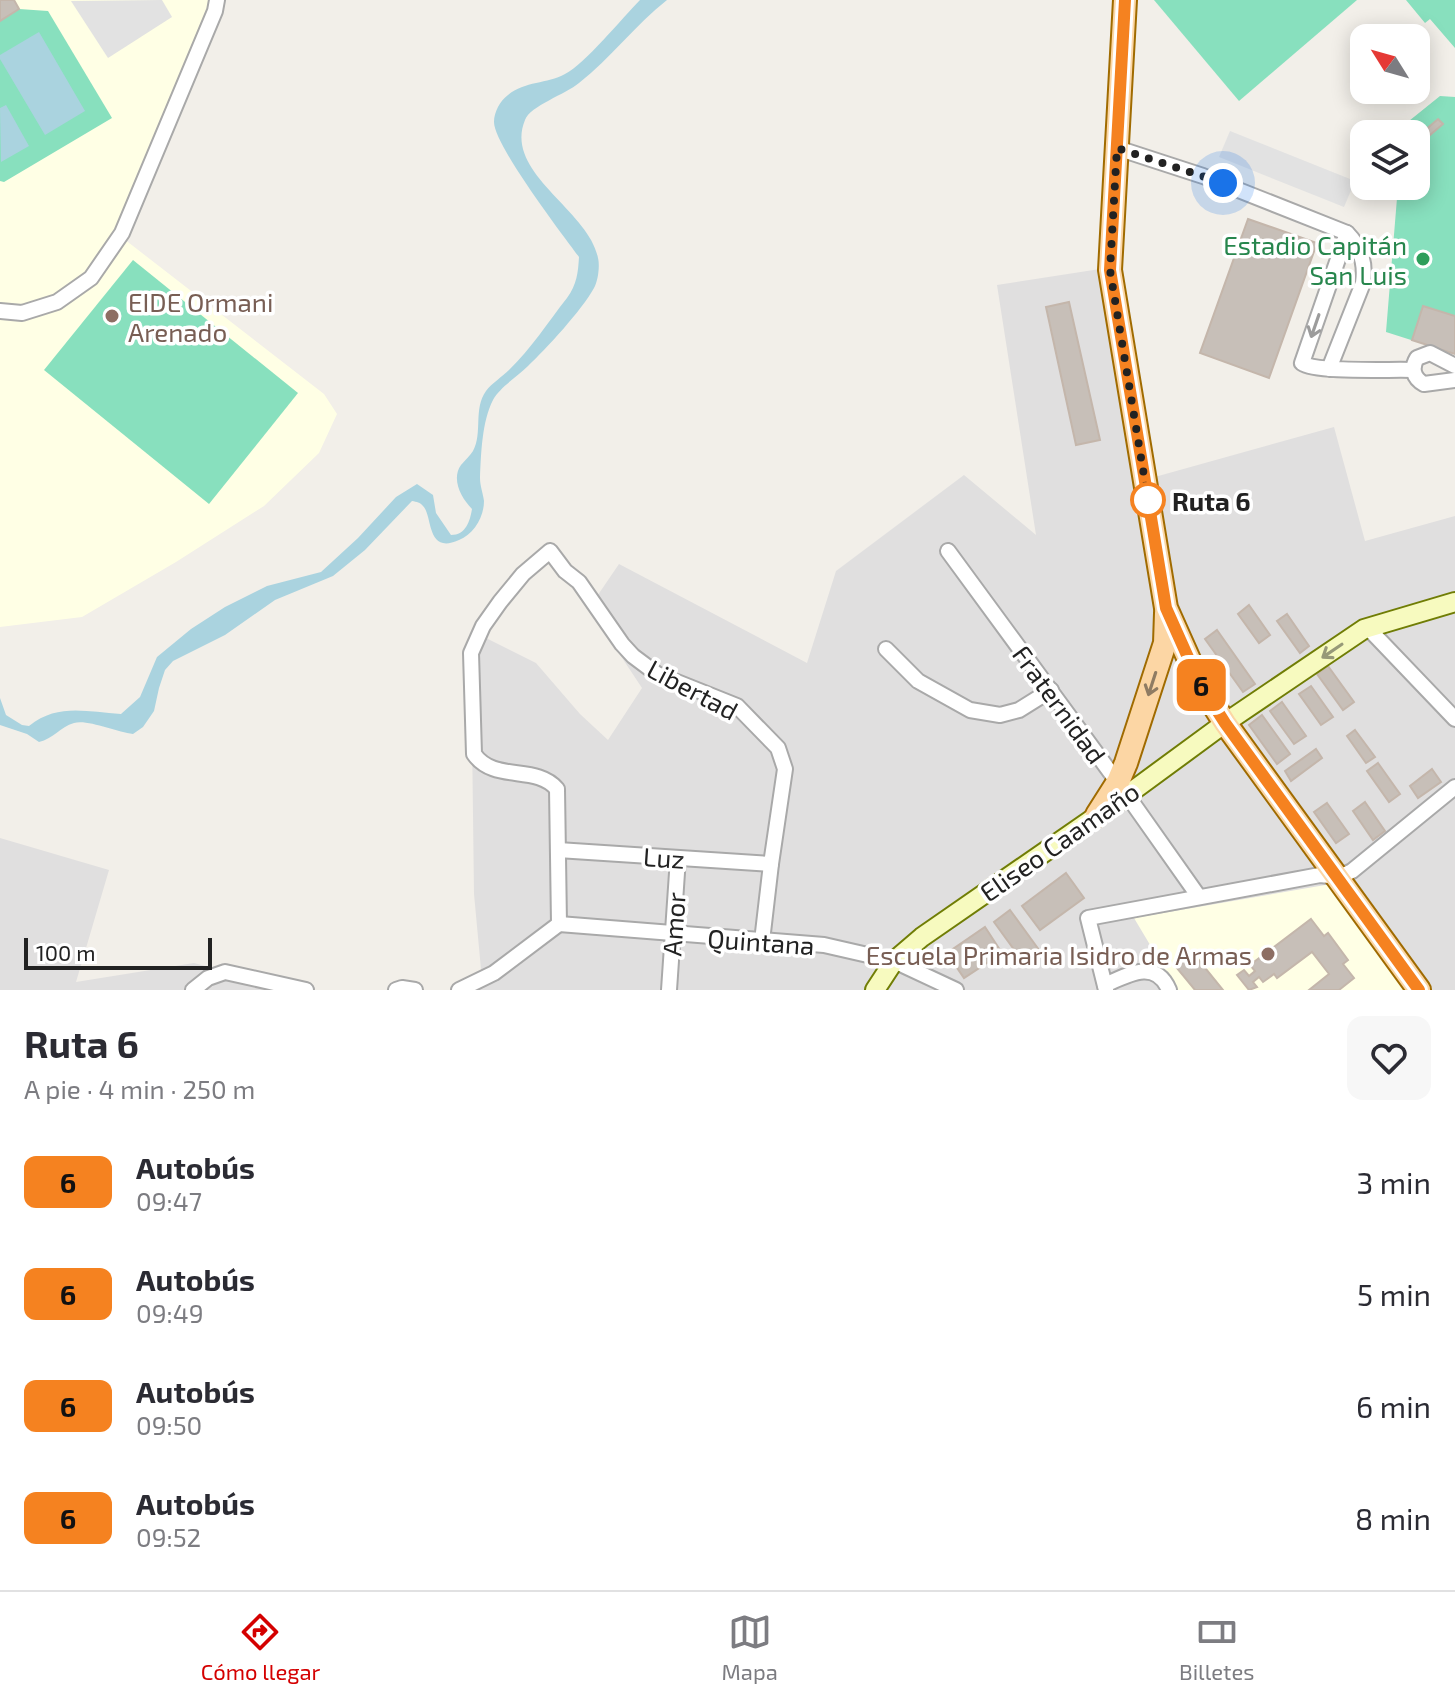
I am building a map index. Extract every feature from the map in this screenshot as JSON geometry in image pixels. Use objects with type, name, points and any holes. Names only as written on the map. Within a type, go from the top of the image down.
[{"type":"main road","points":[[1097,815],[1123,788],[1165,643],[1166,608],[1110,270],[1125,0]]},
{"type":"main road","name":"Eliseo Caamaño","points":[[1123,788],[1368,628],[1455,602]]},
{"type":"main road","points":[[1166,608],[1199,682],[1225,723],[1419,990]]},
{"type":"main road","name":"Eliseo Caamaño","points":[[875,990],[894,961],[922,937],[1097,815]]},
{"type":"street","points":[[0,311],[22,313],[57,302],[91,278],[122,233],[217,0]]},
{"type":"street","points":[[1117,148],[1203,176],[1347,233],[1360,251],[1365,268],[1363,283],[1329,369]]},
{"type":"street","points":[[1347,233],[1302,362],[1308,367],[1329,369],[1413,370]]},
{"type":"street","points":[[1455,366],[1430,353],[1417,358],[1413,370],[1424,384],[1455,380]]},
{"type":"street","name":"Libertad","points":[[558,850],[557,789],[552,783],[545,779],[491,770],[474,754],[471,653],[483,626],[500,602],[523,574],[550,551],[565,571],[579,582],[633,656],[657,674],[737,706],[778,748],[785,769],[762,941]]},
{"type":"street","name":"Fraternidad","points":[[948,551],[1123,788],[1199,897]]},
{"type":"street","points":[[1368,628],[1452,713]]},
{"type":"street","points":[[886,649],[918,681],[970,710],[1000,715],[1019,710],[1051,690]]},
{"type":"street","points":[[1169,990],[1164,978],[1153,972],[1139,972],[1106,988],[1088,918],[1320,875],[1339,877],[1352,871],[1455,787]]},
{"type":"street","points":[[459,990],[494,973],[559,924],[558,850]]},
{"type":"street","name":"Luz","points":[[558,850],[771,864]]},
{"type":"street","name":"Amor","points":[[669,990],[678,858]]},
{"type":"street","name":"Quintana","points":[[559,924],[824,945],[894,961],[956,990]]},
{"type":"street","points":[[193,990],[208,978],[225,972],[306,990]]},
{"type":"street","points":[[396,990],[415,990]]},
{"type":"shaded area","name":"EIDE Ormani Arenado","points":[[0,0],[210,0],[115,232],[324,394],[337,414],[319,453],[264,506],[176,562],[82,617],[0,627]]},
{"type":"shaded area","points":[[162,0],[172,17],[108,58],[71,1]]},
{"type":"shaded area","points":[[1230,131],[1350,179],[1350,193],[1344,207],[1219,157]]},
{"type":"shaded area","points":[[1100,269],[1144,480],[1334,427],[1365,541],[1455,516],[1455,990],[471,990],[482,980],[474,894],[471,656],[486,638],[536,663],[580,714],[608,740],[642,688],[589,608],[619,564],[807,663],[836,571],[964,475],[1036,535],[997,285]]},
{"type":"shaded area","points":[[0,838],[109,870],[76,982],[194,963],[294,990],[0,990]]},
{"type":"shaded area","name":"Escuela Primaria Isidro de Armas","points":[[1331,884],[1408,990],[1177,990],[1134,918]]},
{"type":"green space","points":[[1154,0],[1357,0],[1239,101]]},
{"type":"green space","points":[[1406,0],[1455,0],[1455,48],[1430,19],[1425,23]]},
{"type":"green space","points":[[19,9],[48,11],[112,118],[4,182],[0,181],[0,21]]},
{"type":"green space","name":"Estadio Capitán San Luis","points":[[1440,96],[1455,97],[1455,354],[1386,332],[1397,200],[1430,200],[1430,120],[1410,120]]},
{"type":"green space","points":[[133,260],[298,393],[209,504],[44,370]]},
{"type":"water","points":[[640,0],[667,0],[591,73],[541,105],[525,120],[521,139],[526,157],[536,174],[591,240],[599,265],[594,288],[573,318],[493,400],[486,418],[482,448],[480,478],[484,507],[474,529],[459,540],[441,542],[432,532],[423,506],[412,501],[365,550],[333,576],[275,600],[225,635],[173,661],[165,670],[154,711],[143,727],[133,734],[80,722],[39,742],[27,734],[0,725],[0,698],[6,715],[29,726],[51,714],[62,712],[121,714],[140,697],[157,657],[191,629],[225,607],[267,586],[321,572],[396,497],[417,484],[433,495],[436,513],[451,535],[464,530],[472,509],[461,494],[457,476],[476,444],[482,398],[488,388],[525,353],[567,298],[575,283],[579,263],[579,257],[505,150],[497,133],[495,114],[502,100],[515,90],[558,77],[573,69]]},
{"type":"water","points":[[39,32],[85,111],[45,135],[0,59],[0,55]]},
{"type":"water","points":[[6,105],[29,146],[1,162],[0,108]]},
{"type":"building","points":[[0,0],[14,0],[19,9],[0,21]]},
{"type":"building","points":[[1438,119],[1443,124],[1430,135],[1430,126]]},
{"type":"building","points":[[1248,219],[1317,243],[1269,378],[1200,353]]},
{"type":"building","points":[[1069,302],[1100,440],[1076,445],[1046,307]]},
{"type":"building","points":[[1423,306],[1455,316],[1455,354],[1412,340]]},
{"type":"building","points":[[1249,605],[1270,635],[1259,643],[1238,614]]},
{"type":"building","points":[[1287,614],[1309,646],[1300,653],[1277,621]]},
{"type":"building","points":[[1217,630],[1255,684],[1243,692],[1205,639]]},
{"type":"building","points":[[1328,666],[1354,702],[1343,710],[1317,674]]},
{"type":"building","points":[[1311,686],[1333,717],[1321,725],[1299,694]]},
{"type":"building","points":[[1282,702],[1306,736],[1294,744],[1270,711]]},
{"type":"building","points":[[1262,715],[1290,754],[1277,764],[1249,725]]},
{"type":"building","points":[[1355,730],[1375,757],[1366,763],[1347,736]]},
{"type":"building","points":[[1316,749],[1322,758],[1291,781],[1285,771]]},
{"type":"building","points":[[1378,763],[1400,794],[1389,802],[1367,771]]},
{"type":"building","points":[[1432,769],[1441,782],[1418,798],[1410,786]]},
{"type":"building","points":[[1365,802],[1385,831],[1373,840],[1353,811]]},
{"type":"building","points":[[1327,803],[1349,834],[1336,843],[1314,812]]},
{"type":"building","points":[[1066,873],[1084,898],[1040,930],[1022,906]]},
{"type":"building","points":[[1010,910],[1042,954],[1026,966],[994,922]]},
{"type":"building","points":[[1311,919],[1324,936],[1328,933],[1348,960],[1343,964],[1354,978],[1339,990],[1309,990],[1329,974],[1312,952],[1277,978],[1274,974],[1263,982],[1259,977],[1253,982],[1257,987],[1249,990],[1237,975],[1244,970],[1249,976],[1255,971],[1250,965]]},
{"type":"building","points":[[985,927],[1002,953],[964,978],[947,953]]},
{"type":"building","points":[[1193,953],[1223,990],[1195,990],[1176,967]]},
{"type":"bus line","name":"6","points":[[1125,0],[1110,270],[1166,608],[1199,682],[1225,723],[1419,990]]},
{"type":"place","name":"Estadio Capitán San Luis","points":[[1423,259]]},
{"type":"place","name":"EIDE Ormani Arenado","points":[[112,316]]},
{"type":"place","name":"Ruta 6","points":[[1148,500]]},
{"type":"place","name":"Escuela Primaria Isidro de Armas","points":[[1268,954]]},
{"type":"route","points":[[1148,500],[1110,270],[1117,148],[1223,183]]}]
